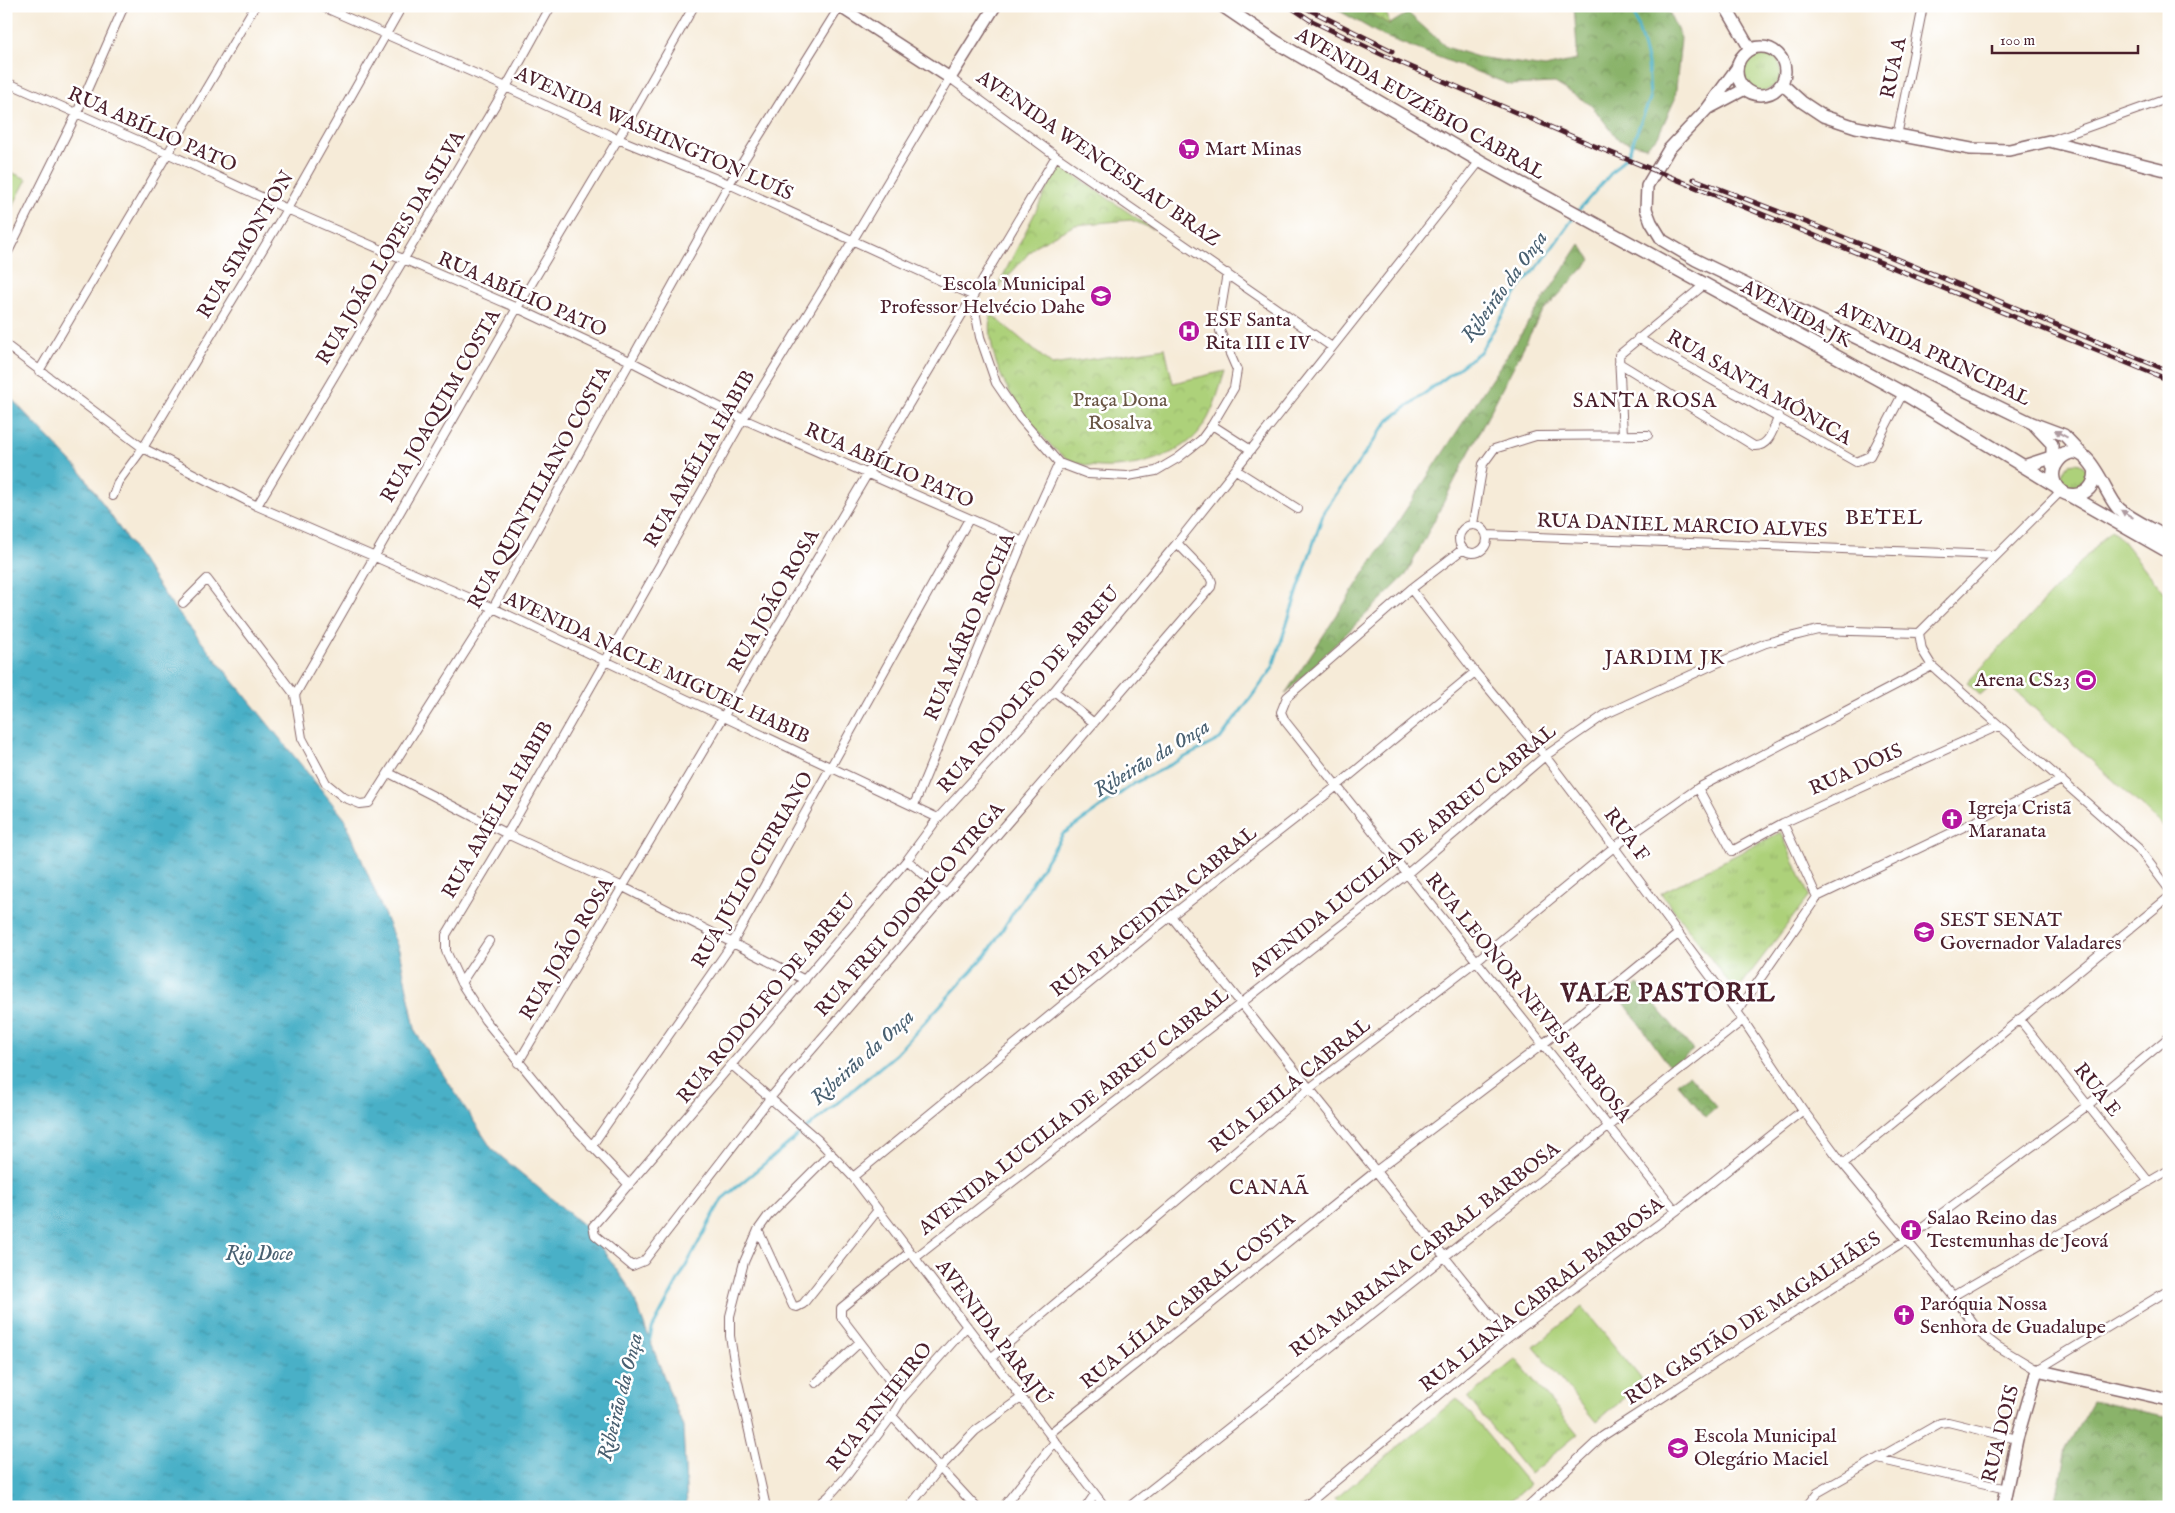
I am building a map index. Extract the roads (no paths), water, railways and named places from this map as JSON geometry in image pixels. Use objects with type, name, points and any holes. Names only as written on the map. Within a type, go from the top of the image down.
[{"type":"main road","name":"AVENIDA EUZÉBIO CABRAL","points":[[1223,6],[1276,42],[1548,199]]},
{"type":"main road","name":"AVENIDA JK","points":[[1548,199],[1903,393],[2025,466],[2062,491],[2169,552]]},
{"type":"main road","points":[[2025,466],[2061,453],[2077,455],[2092,464],[2107,494],[2119,509],[2169,539]]},
{"type":"main road","points":[[2077,455],[2059,460],[2053,472],[2062,491],[2079,495],[2087,491],[2093,484],[2095,470]]},
{"type":"street","points":[[6,256],[76,115],[124,6]]},
{"type":"street","points":[[39,371],[169,154],[254,6]]},
{"type":"street","name":"AVENIDA WASHINGTON LUÍS","points":[[321,6],[506,87],[618,139],[730,184],[972,295]]},
{"type":"street","name":"RUA SIMONTON","points":[[113,496],[118,482],[143,448],[287,209],[402,6]]},
{"type":"street","name":"RUA JOÃO LOPES DA SILVA","points":[[258,506],[506,87],[551,6]]},
{"type":"street","name":"RUA JOAQUIM COSTA","points":[[295,694],[516,308],[618,139],[694,6]]},
{"type":"street","name":"AVENIDA WENCESLAU BRAZ","points":[[840,6],[950,78],[1056,156],[1332,347]]},
{"type":"street","name":"RUA QUINTILIANO COSTA","points":[[295,694],[302,738],[326,783],[343,798],[360,804],[369,803],[390,773],[492,608],[730,184],[840,6]]},
{"type":"street","name":"RUA AMÉLIA HABIB","points":[[461,983],[446,951],[446,935],[507,834],[743,418],[854,240],[995,6]]},
{"type":"street","points":[[1725,6],[1750,49]]},
{"type":"street","name":"RUA A","points":[[1897,136],[1923,6]]},
{"type":"street","points":[[1765,47],[1779,54],[1786,69],[1782,84],[1777,90],[1764,96],[1751,93],[1740,83],[1737,68],[1739,60],[1750,49],[1765,47]]},
{"type":"street","name":"AVENIDA PRINCIPAL","points":[[1737,68],[1707,110],[1669,149],[1647,186],[1646,208],[1650,222],[1662,240],[1696,260],[2032,423],[2064,435],[2077,455]]},
{"type":"street","name":"RUA ABÍLIO PATO","points":[[6,82],[402,260],[516,308],[630,360],[743,418],[867,475],[1022,542]]},
{"type":"street","points":[[1782,84],[1802,102],[1823,116],[1856,127],[1971,149],[2009,150],[2049,141],[2169,98]]},
{"type":"street","name":"AVENIDA PRINCIPAL","points":[[1707,110],[1745,89]]},
{"type":"street","points":[[2049,141],[2169,171]]},
{"type":"street","name":"RUA JOÃO ROSA","points":[[518,1063],[725,717],[972,295],[1056,156]]},
{"type":"street","name":"RUA RODOLFO DE ABREU","points":[[593,1230],[594,1226],[907,860],[938,818],[1054,691],[1177,543],[1480,161]]},
{"type":"street","points":[[972,295],[980,337],[996,383],[1020,418],[1059,463],[1088,474],[1128,476],[1156,471],[1178,458],[1201,440],[1212,426],[1234,388],[1237,370],[1220,331],[1220,315],[1227,273]]},
{"type":"street","points":[[1623,435],[1619,355],[1704,285]]},
{"type":"street","name":"RUA SANTA MÔNICA","points":[[1638,338],[1779,416],[1856,462],[1870,456],[1903,393]]},
{"type":"street","name":"AVENIDA NACLE MIGUEL HABIB","points":[[6,345],[143,448],[258,506],[492,608],[831,769],[914,805],[938,818]]},
{"type":"street","points":[[1619,362],[1754,446],[1761,446],[1766,442],[1779,416]]},
{"type":"street","name":"AVENIDA PRINCIPAL","points":[[2032,423],[2050,441],[2053,456],[2053,472]]},
{"type":"street","points":[[1212,426],[1251,450]]},
{"type":"street","points":[[1473,524],[1483,464],[1494,449],[1536,436],[1648,435]]},
{"type":"street","name":"RUA MÁRIO ROCHA","points":[[914,805],[1022,542],[1059,463]]},
{"type":"street","points":[[1236,470],[1298,510]]},
{"type":"street","points":[[2062,491],[1919,634],[1922,650],[1932,666],[2138,848],[2169,889]]},
{"type":"street","name":"RUA JÚLIO CIPRIANO","points":[[591,1147],[732,944],[969,519]]},
{"type":"street","points":[[1473,524],[1482,527],[1487,534],[1486,543],[1481,551],[1471,553],[1463,549],[1459,535],[1464,527],[1473,524]]},
{"type":"street","name":"RUA DANIEL MARCIO ALVES","points":[[1487,534],[1996,555]]},
{"type":"street","name":"RUA FREI ODORICO VIRGA","points":[[593,1230],[595,1235],[632,1266],[644,1262],[771,1097],[945,893],[1211,587],[1212,582],[1177,543]]},
{"type":"street","points":[[1411,589],[1463,549]]},
{"type":"street","points":[[183,603],[207,580],[295,694]]},
{"type":"street","name":"RUA F","points":[[1411,589],[1475,672],[1545,756],[1614,847],[1743,1020],[1803,1110],[1843,1164],[1953,1296],[1980,1333],[1996,1346],[2037,1370]]},
{"type":"street","name":"RUA LEONOR NEVES BARBOSA","points":[[1411,589],[1287,697],[1281,712],[1285,722],[1408,873],[1676,1211]]},
{"type":"street","name":"AVENIDA LUCILIA DE ABREU CABRAL","points":[[860,1342],[841,1317],[841,1308],[913,1255],[1408,873],[1545,756],[1606,714],[1766,643],[1818,630],[1919,634]]},
{"type":"street","name":"RUA LEILA CABRAL","points":[[992,1357],[1310,1088],[1476,961],[1614,847],[1698,788],[1932,666]]},
{"type":"street","name":"RUA PLACEDINA CABRAL","points":[[853,1178],[1171,916],[1337,786],[1475,672]]},
{"type":"street","points":[[1054,691],[1094,723]]},
{"type":"street","name":"RUA DOIS","points":[[1698,788],[1732,851],[1784,823],[1998,726]]},
{"type":"street","points":[[390,773],[507,834],[623,887],[805,980]]},
{"type":"street","points":[[1737,1012],[1817,897],[2062,780]]},
{"type":"street","points":[[1784,823],[1817,897]]},
{"type":"street","points":[[907,860],[945,893]]},
{"type":"street","points":[[1843,1164],[2169,897]]},
{"type":"street","points":[[1171,916],[1509,1337]]},
{"type":"street","name":"RUA LÍLIA CABRAL COSTA","points":[[1049,1434],[1376,1171],[1543,1044],[1678,934]]},
{"type":"street","points":[[489,942],[461,983],[485,1020],[518,1063],[591,1147],[629,1185]]},
{"type":"street","name":"RUA E","points":[[2019,1019],[2150,1182]]},
{"type":"street","name":"RUA MARIANA CABRAL BARBOSA","points":[[1129,1507],[1443,1256],[1743,1020]]},
{"type":"street","name":"RUA GASTÃO DE MAGALHÃES","points":[[1527,1507],[1603,1436],[1906,1240],[2088,1105],[2169,1037]]},
{"type":"street","name":"AVENIDA PARAJÚ","points":[[732,1066],[771,1097],[832,1153],[992,1357],[1054,1443],[1105,1507]]},
{"type":"street","name":"RUA LIANA CABRAL BARBOSA","points":[[1306,1506],[1509,1337],[1676,1211],[1803,1110]]},
{"type":"street","points":[[766,1507],[749,1438],[730,1336],[730,1316],[744,1262],[758,1230],[768,1216],[832,1153]]},
{"type":"street","points":[[1953,1296],[2169,1170]]},
{"type":"street","points":[[758,1230],[792,1306],[797,1307],[803,1304],[878,1210]]},
{"type":"street","points":[[2037,1370],[2169,1290]]},
{"type":"street","name":"RUA PINHEIRO","points":[[816,1507],[840,1484],[892,1416],[903,1398],[968,1326]]},
{"type":"street","points":[[816,1383],[860,1342],[903,1398]]},
{"type":"street","points":[[2037,1370],[2169,1400]]},
{"type":"street","name":"RUA DOIS","points":[[2003,1507],[2017,1439],[2037,1370]]},
{"type":"street","points":[[909,1507],[940,1468],[975,1431],[1021,1398]]},
{"type":"street","points":[[892,1416],[976,1507]]},
{"type":"street","points":[[1806,1507],[1817,1492],[1940,1423],[1948,1422],[2017,1439]]},
{"type":"street","points":[[1003,1507],[1054,1443]]},
{"type":"street","points":[[1878,1458],[2007,1489]]},
{"type":"street","points":[[1086,1507],[1095,1494]]},
{"type":"water","name":"Rio Doce","points":[[6,393],[82,473],[171,604],[345,819],[399,950],[416,1033],[492,1149],[588,1229],[631,1290],[683,1427],[687,1507],[6,1507]]},
{"type":"waterway","name":"Ribeirão da Onça","points":[[1577,212],[1628,154],[1650,99],[1648,63],[1632,6]]},
{"type":"waterway","name":"Ribeirão da Onça","points":[[649,1343],[652,1329],[722,1199],[896,1054],[987,954],[1063,834],[1135,783],[1220,739],[1272,669],[1324,511],[1389,420],[1480,352],[1520,287],[1544,259],[1574,217]]},
{"type":"railway","points":[[1289,6],[1310,20],[1383,55],[1592,145],[2169,380]]},
{"type":"railway","points":[[1302,6],[1392,51]]},
{"type":"railway","points":[[1694,179],[1821,228],[2169,371]]},
{"type":"place","name":"Mart Minas","points":[[1189,149]]},
{"type":"place","name":"Escola Municipal Professor Helvécio Dahe","points":[[1101,296]]},
{"type":"place","name":"ESF Santa Rita III e IV","points":[[1189,331]]},
{"type":"place","name":"Arena CS23","points":[[2086,680]]},
{"type":"place","name":"Igreja Cristã Maranata","points":[[1952,819]]},
{"type":"place","name":"SEST SENAT Governador Valadares","points":[[1924,932]]},
{"type":"place","name":"Salao Reino das Testemunhas de Jeová","points":[[1911,1230]]},
{"type":"place","name":"Paróquia Nossa Senhora de Guadalupe","points":[[1904,1315]]},
{"type":"place","name":"Escola Municipal Olegário Maciel","points":[[1678,1448]]},
{"type":"district","name":"SANTA ROSA","points":[[1645,401]]},
{"type":"district","name":"BETEL","points":[[1884,518]]},
{"type":"district","name":"JARDIM JK","points":[[1665,658]]},
{"type":"district","name":"VALE PASTORIL","points":[[1668,994]]},
{"type":"district","name":"CANAÃ","points":[[1269,1188]]},
{"type":"park label","name":"Praça Dona Rosalva","points":[[1120,412]]}]
